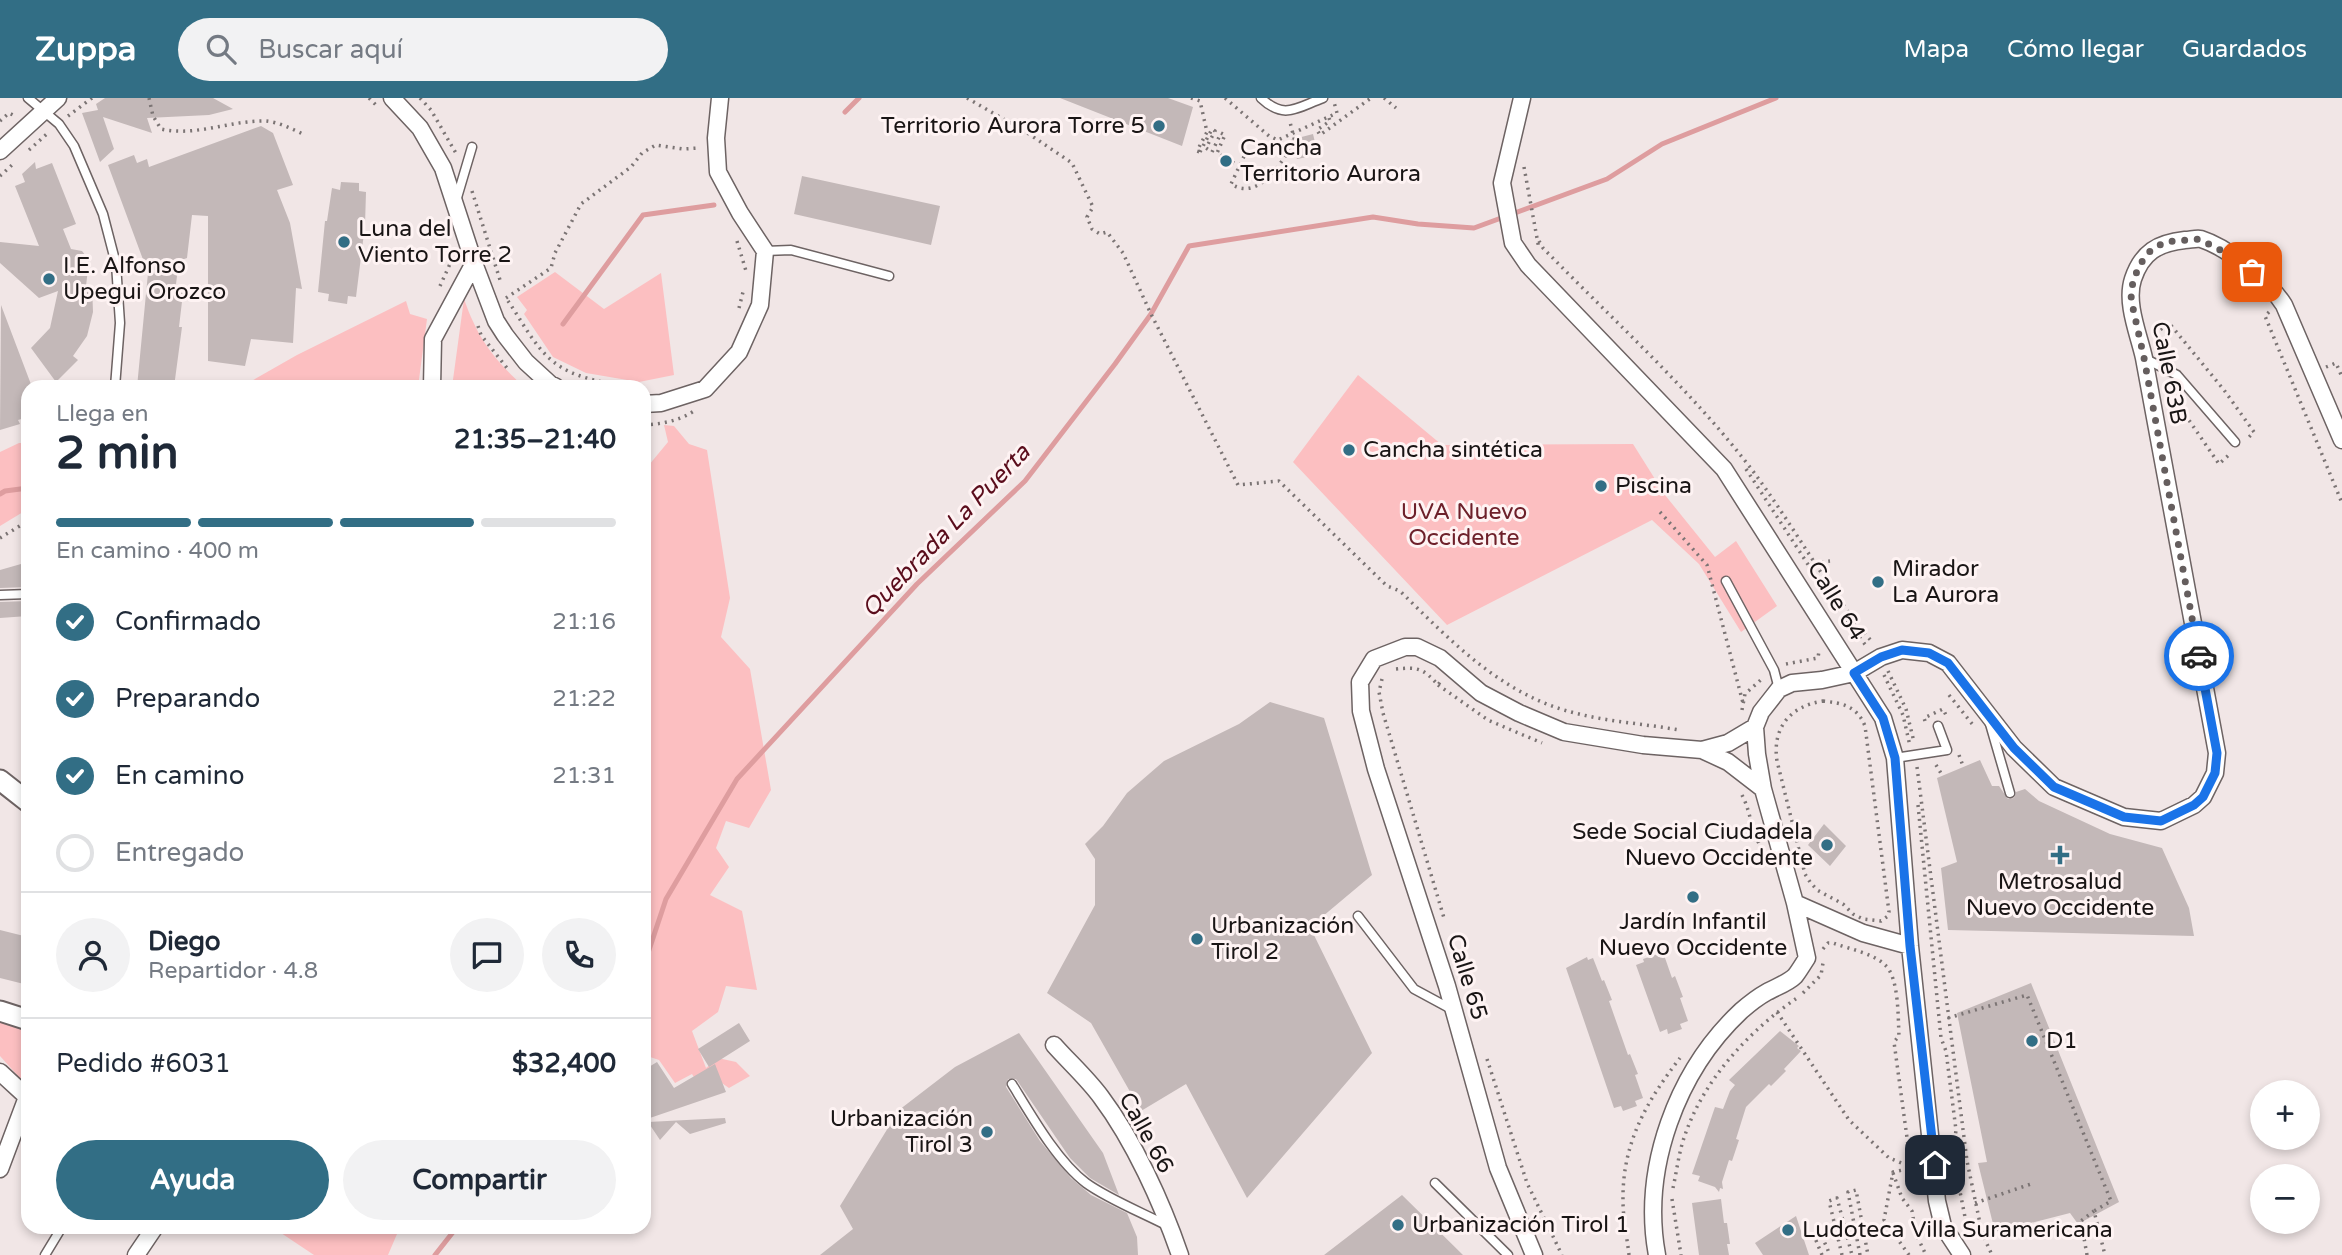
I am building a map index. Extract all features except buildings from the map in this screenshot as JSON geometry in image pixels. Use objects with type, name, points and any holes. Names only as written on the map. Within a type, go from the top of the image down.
[{"type":"street","points":[[0,151],[58,98]]},
{"type":"street","points":[[651,404],[705,389],[739,352],[760,305],[765,251],[718,172],[716,138],[720,98]]},
{"type":"street","name":"Calle 64","points":[[1522,98],[1502,183],[1514,243],[1528,265],[1724,469],[1907,756],[1910,946],[1937,1201],[1943,1226],[1962,1255]]},
{"type":"street","points":[[388,105],[420,128],[443,168],[496,321],[526,362],[546,380]]},
{"type":"street","name":"Calle 63B","points":[[1987,714],[2014,748],[2054,787],[2124,817],[2161,821],[2194,805],[2203,797],[2215,773],[2217,753],[2131,299],[2133,280],[2151,250],[2165,242],[2199,239],[2230,255],[2274,289],[2284,305],[2342,440]]},
{"type":"street","points":[[432,380],[433,339],[474,263]]},
{"type":"street","name":"Calle 65","points":[[1534,1255],[1498,1168],[1454,1011],[1376,769],[1362,711],[1360,682],[1374,659],[1405,647],[1418,647],[1440,658],[1480,693],[1564,732],[1643,745],[1702,750]]},
{"type":"street","points":[[1657,1255],[1654,1240],[1656,1170],[1667,1125],[1682,1091],[1710,1048],[1741,1011],[1793,978],[1807,958],[1796,903],[1763,789],[1755,727],[1760,712],[1779,689],[1792,682],[1822,680],[1854,673],[1878,659],[1902,650],[1929,653],[1948,663],[1987,714]]},
{"type":"street","points":[[1702,750],[1728,743],[1755,727]]},
{"type":"street","points":[[1702,750],[1728,762],[1763,789]]},
{"type":"street","points":[[0,780],[21,796]]},
{"type":"street","points":[[1796,903],[1863,933],[1910,946]]},
{"type":"street","points":[[0,1011],[21,1018]]},
{"type":"street","name":"Calle 66","points":[[1054,1045],[1101,1097],[1132,1147],[1170,1227],[1180,1255]]},
{"type":"street","points":[[0,1072],[21,1092]]},
{"type":"street","points":[[0,1169],[21,1116]]},
{"type":"street","points":[[136,1255],[150,1234]]},
{"type":"lane","points":[[28,98],[59,124],[74,146],[103,214],[116,264],[120,323],[116,380]]},
{"type":"lane","points":[[1261,98],[1273,109],[1286,112],[1322,98]]},
{"type":"lane","points":[[456,203],[472,147]]},
{"type":"lane","points":[[765,251],[791,250],[889,276]]},
{"type":"lane","points":[[2144,358],[2177,375],[2235,442]]},
{"type":"lane","points":[[1726,581],[1774,670],[1779,689]]},
{"type":"lane","points":[[0,595],[21,594]]},
{"type":"lane","points":[[1987,714],[2010,793]]},
{"type":"lane","points":[[1907,756],[1947,750],[1938,726]]},
{"type":"lane","points":[[1358,916],[1414,989],[1454,1011]]},
{"type":"lane","points":[[1012,1084],[1030,1114],[1067,1164],[1087,1183],[1170,1227]]},
{"type":"lane","points":[[1435,1183],[1508,1255]]},
{"type":"lane","points":[[45,1255],[58,1234]]},
{"type":"path","points":[[29,150],[92,98]]},
{"type":"path","points":[[149,98],[153,116],[161,129],[178,133],[240,122],[269,121],[303,134]]},
{"type":"path","points":[[369,98],[388,105]]},
{"type":"path","points":[[967,98],[1026,132],[1072,163],[1093,207],[1087,217],[1092,229],[1100,234],[1107,232],[1123,253],[1238,485],[1279,481],[1387,586],[1400,591],[1463,652],[1498,680],[1541,702],[1578,714],[1684,730]]},
{"type":"path","points":[[1191,98],[1200,101],[1207,132],[1197,151],[1200,152],[1212,130],[1215,131],[1206,148],[1212,152],[1221,133],[1225,135],[1217,153],[1239,166]]},
{"type":"path","points":[[1225,98],[1269,136],[1278,140],[1336,113],[1333,101],[1336,98]]},
{"type":"path","points":[[1329,118],[1330,121],[1317,130],[1320,135],[1371,98]]},
{"type":"path","points":[[1384,98],[1396,108]]},
{"type":"path","points":[[1247,150],[1231,184],[1238,189],[1254,188],[1278,165],[1295,142],[1289,119]]},
{"type":"path","points":[[453,145],[465,173],[506,298],[545,354],[557,365],[600,380]]},
{"type":"path","points":[[506,298],[551,268],[555,253],[581,204],[631,167],[642,153],[656,145],[683,149],[699,148]]},
{"type":"path","points":[[0,176],[19,159]]},
{"type":"path","points":[[1526,176],[1536,236],[1541,250],[1591,306]]},
{"type":"path","points":[[737,239],[747,273]]},
{"type":"path","points":[[453,302],[435,297],[456,249]]},
{"type":"path","points":[[737,318],[744,284]]},
{"type":"path","points":[[478,324],[481,335],[508,369]]},
{"type":"path","points":[[2323,368],[2336,363],[2342,377]]},
{"type":"path","points":[[1712,430],[1750,474],[1833,603],[1878,659],[1906,709],[1907,756],[1941,1038],[1946,1051],[1956,1130],[1953,1156],[1965,1217],[1974,1238]]},
{"type":"path","points":[[1660,513],[1707,565],[1743,705]]},
{"type":"path","points":[[0,538],[21,525]]},
{"type":"path","points":[[1815,565],[1830,561]]},
{"type":"path","points":[[1446,925],[1386,721],[1380,692],[1382,678],[1394,669],[1414,668],[1427,673],[1438,685],[1463,652]]},
{"type":"path","points":[[1822,701],[1846,704],[1857,713],[1865,726],[1888,912],[1885,919],[1875,921],[1867,921],[1853,914],[1843,904],[1817,890],[1805,873],[1776,751],[1776,741],[1783,722],[1798,708],[1811,703],[1822,701]]},
{"type":"path","points":[[1907,756],[1975,1203],[1982,1233],[1992,1255]]},
{"type":"path","points":[[1681,1255],[1672,1195],[1685,1135],[1707,1090],[1732,1057],[1776,1012],[1815,984],[1821,975],[1822,952],[1828,943],[1885,964],[1894,982],[1899,1036],[1894,1042],[1908,1145],[1917,1149],[1920,1156]]},
{"type":"path","points":[[1766,993],[1849,1120],[1889,1158],[1914,1168],[1893,1172]]},
{"type":"path","points":[[1948,1018],[2027,995],[2111,1201],[2081,1221],[2087,1255]]},
{"type":"path","points":[[1484,1049],[1527,1183],[1562,1255]]},
{"type":"path","points":[[1893,1172],[1926,1255]]},
{"type":"path","points":[[1893,1172],[1884,1220],[1909,1255]]},
{"type":"path","points":[[1975,1203],[2031,1184]]},
{"type":"path","points":[[1860,1255],[1848,1192],[1856,1190],[1868,1255]]},
{"type":"path","points":[[1842,1255],[1829,1201],[1837,1198],[1852,1255]]},
{"type":"path","points":[[2094,1211],[2105,1255]]},
{"type":"path","points":[[1913,1219],[1924,1215]]},
{"type":"path","points":[[1822,1255],[1815,1238],[1821,1234],[1830,1255]]},
{"type":"green space","points":[[555,272],[604,309],[661,273],[674,375],[649,380],[627,380],[586,373],[553,357],[524,314],[527,310],[517,297]]},
{"type":"green space","points":[[464,299],[475,326],[488,347],[517,380],[453,380]]},
{"type":"green space","points":[[406,301],[410,314],[427,319],[419,380],[253,380],[297,355]]},
{"type":"green space","name":"UVA Nuevo Occidente","points":[[1358,375],[1442,445],[1633,444],[1665,495],[1715,557],[1736,541],[1777,606],[1741,632],[1699,564],[1652,520],[1447,625],[1293,462]]},
{"type":"green space","points":[[664,425],[674,426],[689,444],[707,450],[730,598],[721,637],[750,669],[771,790],[749,828],[726,821],[716,848],[729,867],[710,895],[742,911],[757,990],[726,986],[718,1012],[692,1031],[706,1068],[718,1058],[736,1062],[750,1076],[729,1088],[713,1077],[699,1085],[692,1074],[675,1083],[659,1060],[651,1057],[651,463],[668,442]]},
{"type":"green space","points":[[21,443],[21,513],[0,526],[0,452]]},
{"type":"green space","points":[[0,1013],[21,1019],[21,1079],[0,1056]]},
{"type":"green space","points":[[282,1234],[397,1234],[388,1255],[314,1255]]},
{"type":"waterway","points":[[845,112],[859,98]]},
{"type":"waterway","name":"Quebrada La Puerta","points":[[651,944],[666,899],[737,779],[917,584],[1025,481],[1151,314],[1189,246],[1373,217],[1474,228],[1607,179],[1662,144],[1776,98]]},
{"type":"waterway","points":[[563,324],[643,215],[714,205]]},
{"type":"waterway","points":[[0,494],[21,489]]},
{"type":"waterway","name":"Quebrada La Puerta","points":[[435,1255],[452,1234]]},
{"type":"way so far","points":[[2199,656],[2131,299],[2133,280],[2151,250],[2165,242],[2199,239],[2230,255],[2252,272]]},
{"type":"place","name":"Territorio Aurora Torre 5","points":[[1159,126]]},
{"type":"place","name":"Cancha Territorio Aurora","points":[[1226,161]]},
{"type":"place","name":"Luna del Viento Torre 2","points":[[344,242]]},
{"type":"place","name":"I.E. Alfonso Upegui Orozco","points":[[49,279]]},
{"type":"place","name":"Cancha sintética","points":[[1349,450]]},
{"type":"place","name":"Piscina","points":[[1601,486]]},
{"type":"place","name":"Mirador La Aurora","points":[[1878,582]]},
{"type":"place","name":"Sede Social Ciudadela Nuevo Occidente","points":[[1827,845]]},
{"type":"place","name":"Metrosalud Nuevo Occidente","points":[[2060,855]]},
{"type":"place","name":"Jardín Infantil Nuevo Occidente","points":[[1693,897]]},
{"type":"place","name":"Urbanización Tirol 2","points":[[1197,939]]},
{"type":"place","name":"D1","points":[[2032,1041]]},
{"type":"place","name":"Urbanización Tirol 3","points":[[987,1132]]},
{"type":"place","name":"Urbanización Tirol 1","points":[[1398,1225]]},
{"type":"place","name":"Ludoteca Villa Suramericana","points":[[1788,1230]]},
{"type":"route","points":[[1935,1165],[1910,946],[1895,758],[1883,718],[1854,673],[1881,657],[1902,650],[1929,653],[1948,663],[2014,748],[2054,787],[2124,817],[2161,821],[2194,805],[2203,797],[2215,773],[2217,753],[2199,656]]}]
